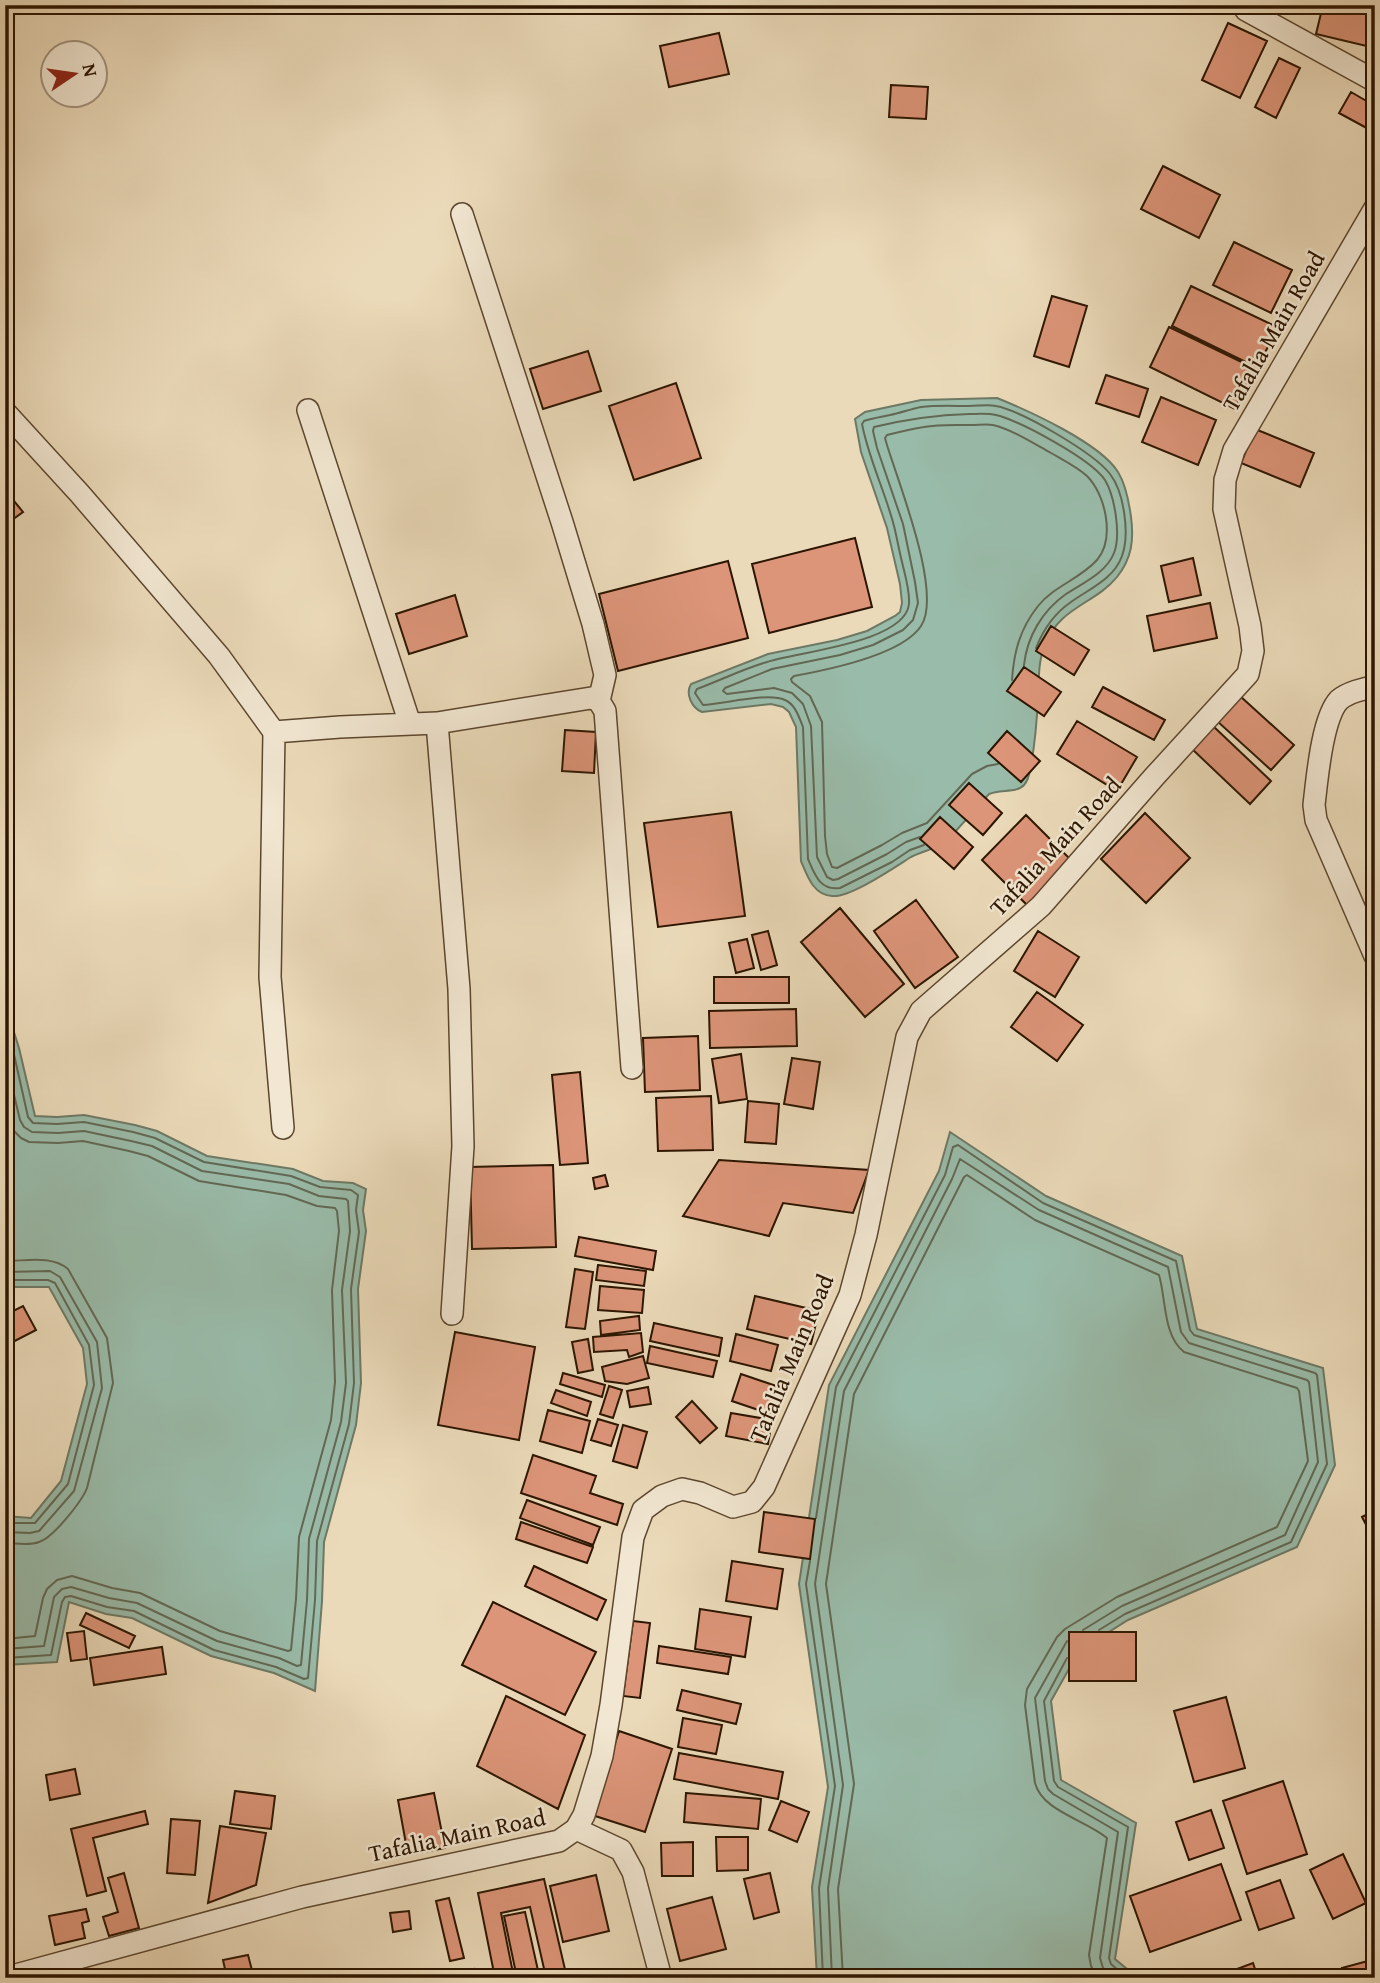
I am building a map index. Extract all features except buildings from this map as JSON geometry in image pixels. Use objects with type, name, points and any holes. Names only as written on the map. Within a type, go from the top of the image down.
[{"type":"street","points":[[1243,5],[1246,10],[1375,81]]},
{"type":"street","name":"Tafalia Main Road","points":[[5,1978],[302,1897],[559,1842],[576,1829],[584,1815],[602,1756],[633,1537],[643,1510],[662,1496],[682,1489],[700,1493],[733,1507],[752,1502],[764,1487],[850,1294],[866,1235],[907,1037],[921,1011],[1041,906],[1248,674],[1253,651],[1250,625],[1224,509],[1225,480],[1234,450],[1375,208]]},
{"type":"street","points":[[462,214],[593,624],[605,675],[599,701]]},
{"type":"street","points":[[308,410],[410,724]]},
{"type":"street","points":[[5,412],[80,494],[219,656],[274,732],[270,977],[283,1128]]},
{"type":"street","points":[[1375,687],[1340,699],[1328,717],[1314,805],[1316,820],[1375,956]]},
{"type":"street","points":[[274,732],[437,723],[591,698],[599,701],[605,711],[632,1068]]},
{"type":"street","points":[[437,723],[460,1015],[463,1146],[452,1314]]},
{"type":"street","points":[[576,1829],[621,1850],[633,1872],[661,1978]]},
{"type":"water","points":[[997,398],[1063,429],[1109,461],[1121,477],[1128,500],[1132,533],[1129,556],[1117,577],[1059,622],[1045,645],[1040,664],[1032,757],[1024,785],[1017,789],[989,794],[946,842],[911,857],[850,892],[825,895],[815,888],[801,861],[796,727],[789,712],[783,707],[771,704],[702,712],[690,700],[689,688],[691,684],[768,654],[867,631],[900,612],[900,584],[887,528],[861,452],[855,419],[865,412],[921,400]]},
{"type":"water","points":[[5,1004],[19,1048],[35,1116],[84,1115],[135,1125],[157,1131],[207,1156],[293,1169],[323,1181],[353,1183],[366,1189],[363,1210],[366,1231],[358,1289],[361,1383],[356,1425],[324,1542],[315,1691],[274,1673],[211,1656],[132,1618],[106,1614],[69,1602],[57,1662],[5,1665],[5,1516],[31,1518],[61,1481],[87,1384],[83,1348],[49,1287],[5,1287]]},
{"type":"water","points":[[950,1132],[1046,1196],[1182,1256],[1197,1329],[1323,1368],[1335,1465],[1297,1547],[1128,1620],[1079,1651],[1051,1701],[1061,1780],[1136,1823],[1115,1959],[1138,1978],[817,1978],[812,1887],[828,1787],[799,1584],[829,1385],[939,1171]]}]
